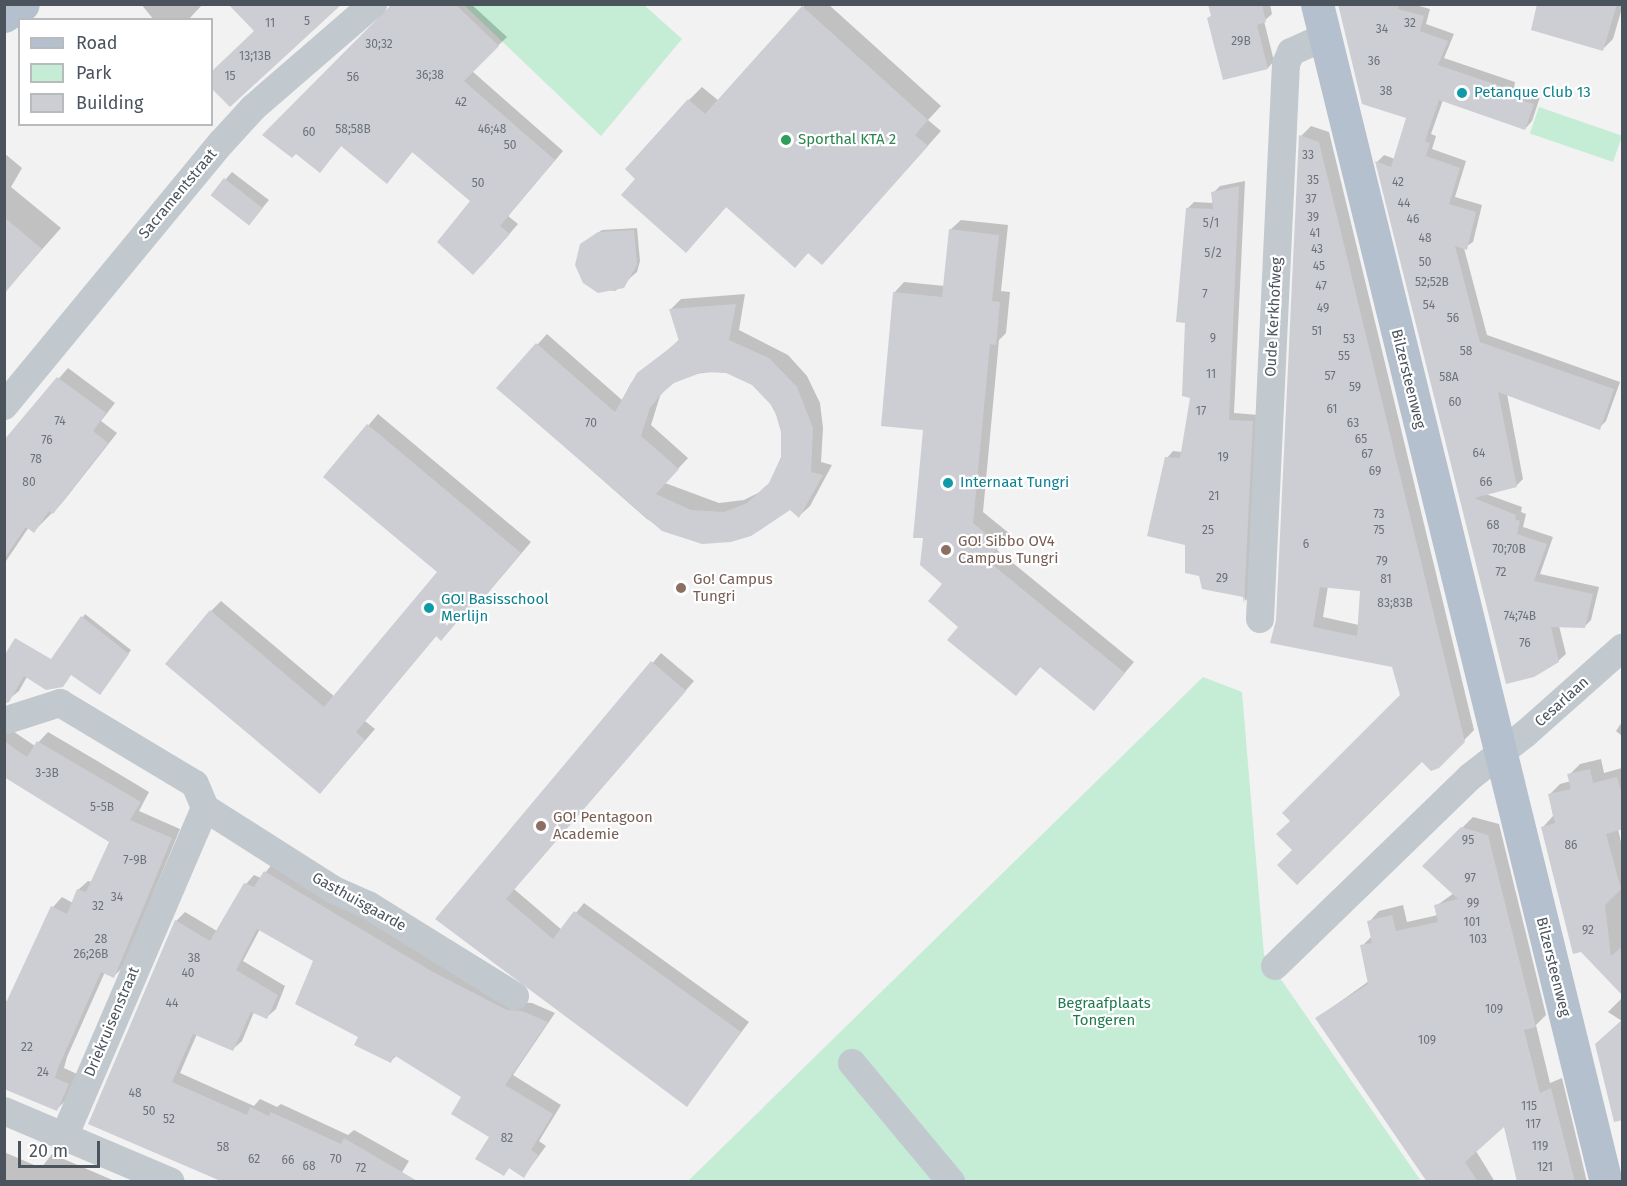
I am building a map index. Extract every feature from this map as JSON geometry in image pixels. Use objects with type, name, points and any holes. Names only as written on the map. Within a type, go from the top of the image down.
[{"type":"main road","points":[[4,16],[23,4]]},
{"type":"main road","name":"Bilzersteenweg","points":[[1317,4],[1606,1182]]},
{"type":"street","name":"Sacramentstraat","points":[[4,406],[222,142],[253,108],[373,4]]},
{"type":"street","name":"Oude Kerkhofweg","points":[[1260,619],[1286,64],[1291,52],[1324,37]]},
{"type":"street","name":"Cesarlaan","points":[[1499,753],[1623,648]]},
{"type":"street","points":[[4,721],[60,703],[195,783],[205,808]]},
{"type":"street","points":[[1275,966],[1499,753]]},
{"type":"street","name":"Driekruisenstraat","points":[[65,1135],[159,909],[205,808]]},
{"type":"street","name":"Gasthuisgaarde","points":[[205,808],[334,890],[368,905],[515,996]]},
{"type":"street","points":[[852,1063],[951,1182]]},
{"type":"street","points":[[4,1111],[171,1182]]},
{"type":"green space","points":[[464,5],[644,5],[682,39],[601,136]]},
{"type":"green space","points":[[1539,107],[1622,136],[1613,162],[1530,133]]},
{"type":"green space","name":"Begraafplaats Tongeren","points":[[1203,677],[1242,692],[1264,955],[1421,1181],[687,1182]]},
{"type":"building","points":[[228,4],[342,4],[230,107],[213,90],[213,70],[254,31]]},
{"type":"building","points":[[392,4],[455,4],[499,46],[464,81],[555,160],[500,226],[510,234],[473,275],[437,242],[470,201],[412,152],[387,184],[341,146],[320,173],[296,154],[292,158],[262,135]]},
{"type":"building","points":[[1208,4],[1262,4],[1266,22],[1257,25],[1268,69],[1223,80],[1207,18],[1211,16]]},
{"type":"building","points":[[1338,4],[1399,4],[1398,9],[1424,16],[1420,31],[1448,41],[1438,65],[1509,89],[1508,96],[1534,104],[1525,130],[1439,100],[1425,141],[1430,143],[1426,156],[1460,168],[1449,204],[1476,212],[1467,250],[1455,246],[1480,342],[1614,389],[1600,430],[1498,392],[1517,487],[1474,498],[1516,515],[1515,519],[1520,521],[1517,534],[1547,544],[1534,581],[1593,594],[1585,628],[1551,627],[1559,662],[1534,677],[1506,684],[1375,161],[1391,167],[1406,118],[1362,104]]},
{"type":"building","points":[[1537,4],[1617,4],[1603,51],[1531,30]]},
{"type":"building","name":"Sporthal KTA 2","points":[[802,6],[928,120],[915,135],[928,146],[822,265],[808,253],[795,268],[726,207],[686,253],[621,195],[635,179],[625,169],[688,99],[705,114]]},
{"type":"building","points":[[1299,135],[1319,142],[1465,742],[1439,768],[1431,771],[1422,762],[1297,885],[1277,865],[1292,850],[1276,834],[1290,821],[1282,813],[1400,695],[1392,667],[1270,643],[1276,620]],"holes":[[[1320,587],[1360,591],[1357,636],[1313,627]]]},
{"type":"building","points":[[224,178],[263,208],[249,226],[210,195]]},
{"type":"building","points":[[1239,186],[1229,420],[1253,421],[1244,604],[1243,597],[1202,589],[1199,576],[1185,573],[1185,545],[1147,536],[1165,457],[1180,458],[1190,398],[1182,396],[1185,323],[1176,322],[1186,208],[1213,209],[1211,192]]},
{"type":"building","points":[[4,217],[42,249],[4,294]]},
{"type":"building","name":"Internaat Tungri","points":[[949,229],[999,235],[992,301],[1000,302],[996,345],[990,344],[973,523],[1000,545],[988,561],[1125,673],[1094,711],[1040,667],[1016,696],[947,640],[958,627],[928,601],[942,584],[920,565],[923,538],[913,538],[923,430],[881,426],[893,292],[942,297]]},
{"type":"building","points":[[634,230],[637,265],[624,288],[598,293],[583,283],[575,265],[580,244],[598,232]]},
{"type":"building","points":[[736,304],[729,340],[769,358],[797,387],[813,428],[811,472],[823,475],[799,518],[790,510],[751,536],[731,542],[702,544],[662,531],[496,388],[536,343],[615,412],[637,373],[679,341],[669,309]],"holes":[[[703,372],[726,373],[752,385],[774,408],[781,432],[781,457],[769,483],[747,503],[724,512],[691,510],[656,494],[679,469],[641,436],[650,408],[674,383]]]},
{"type":"building","points":[[57,377],[106,413],[93,431],[108,443],[53,514],[49,511],[34,533],[26,527],[4,559],[4,440]]},
{"type":"building","name":"GO! Basisschool Merlijn","points":[[367,424],[521,553],[477,606],[473,603],[441,641],[436,636],[356,732],[365,740],[320,794],[165,664],[210,610],[324,707],[437,572],[323,477]]},
{"type":"building","points":[[81,616],[129,654],[100,695],[71,675],[63,687],[46,690],[24,676],[9,702],[4,704],[4,656],[15,638],[51,659]]},
{"type":"building","points":[[651,661],[686,691],[506,899],[553,939],[574,911],[741,1032],[687,1107],[435,919]]},
{"type":"building","points":[[4,741],[27,757],[37,741],[141,802],[130,820],[172,838],[114,978],[101,972],[58,1068],[55,1078],[69,1084],[57,1111],[4,1089],[4,1007],[51,906],[67,914],[77,889],[86,892],[109,842],[4,777]]},
{"type":"building","points":[[1590,769],[1593,783],[1617,777],[1623,798],[1623,829],[1606,834],[1621,889],[1605,905],[1611,956],[1623,946],[1623,996],[1581,952],[1573,954],[1541,827],[1555,823],[1548,794],[1571,789],[1567,774]]},
{"type":"building","points":[[1461,827],[1488,835],[1536,1027],[1524,1030],[1540,1093],[1551,1088],[1575,1182],[1517,1182],[1504,1127],[1465,1162],[1478,1182],[1427,1182],[1315,1018],[1368,984],[1360,945],[1372,943],[1367,921],[1392,915],[1396,931],[1438,922],[1434,905],[1458,899],[1422,866]]},
{"type":"building","points":[[264,871],[433,972],[507,1010],[522,1011],[548,1022],[505,1085],[553,1114],[531,1150],[538,1155],[524,1178],[509,1168],[504,1176],[475,1159],[489,1137],[451,1114],[461,1097],[394,1055],[391,1063],[354,1045],[358,1037],[295,1004],[313,961],[257,929],[236,970],[278,995],[267,1019],[251,1012],[233,1051],[193,1034],[172,1082],[247,1115],[250,1107],[269,1116],[271,1112],[341,1144],[344,1138],[419,1182],[223,1182],[88,1124],[175,920],[210,941],[244,883],[254,887]]},
{"type":"building","points":[[1623,1019],[1623,1120],[1614,1122],[1595,1044]]},
{"type":"place","name":"Petanque Club 13","points":[[1462,93]]},
{"type":"place","name":"Sporthal KTA 2","points":[[786,140]]},
{"type":"place","name":"Internaat Tungri","points":[[948,483]]},
{"type":"place","name":"GO! Sibbo OV4 Campus Tungri","points":[[946,550]]},
{"type":"place","name":"Go! Campus Tungri","points":[[681,588]]},
{"type":"place","name":"GO! Basisschool Merlijn","points":[[429,608]]},
{"type":"place","name":"GO! Pentagoon Academie","points":[[541,826]]}]
